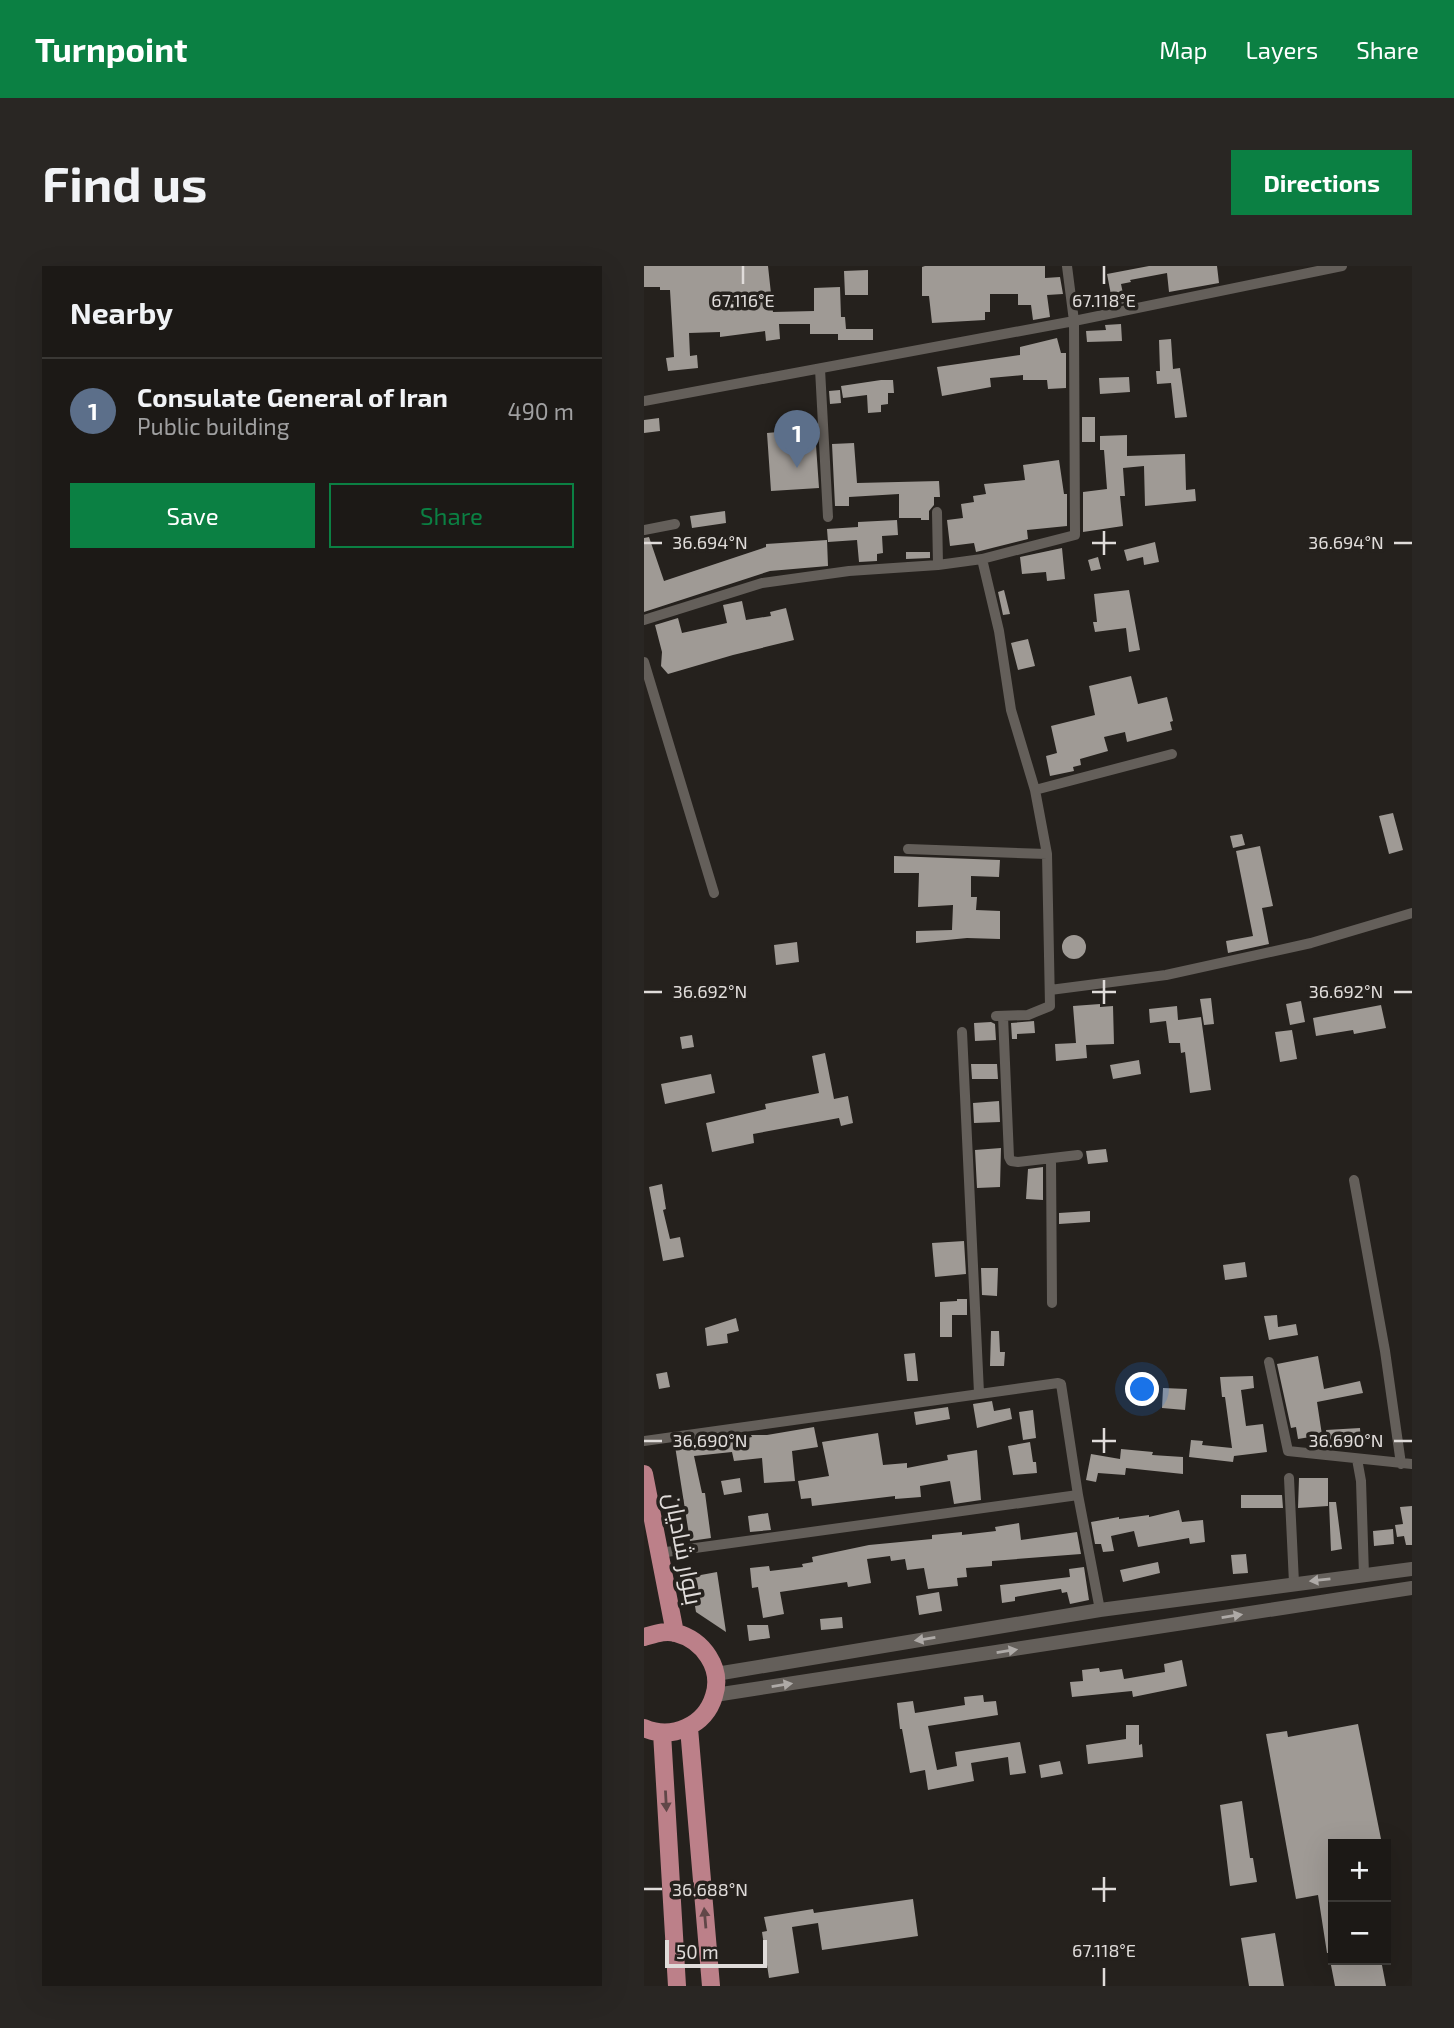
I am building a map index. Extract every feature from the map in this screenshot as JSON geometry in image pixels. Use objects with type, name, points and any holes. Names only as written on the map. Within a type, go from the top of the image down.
[{"type":"main road","name":"بلوار شادیان","points":[[644,1474],[675,1633]]},
{"type":"main road","points":[[644,1637],[659,1632],[675,1633],[694,1640],[708,1655],[716,1674],[715,1695],[705,1714],[689,1728],[662,1733],[644,1728]]},
{"type":"main road","points":[[689,1728],[711,1986]]},
{"type":"main road","points":[[662,1733],[677,1986]]},
{"type":"street","points":[[644,620],[762,583],[849,571],[982,559],[1075,536],[1074,321],[1067,266]]},
{"type":"street","points":[[644,401],[1074,321],[1342,266]]},
{"type":"street","points":[[820,369],[828,517]]},
{"type":"street","points":[[937,512],[937,565]]},
{"type":"street","points":[[644,530],[675,524]]},
{"type":"street","points":[[982,559],[999,631],[1011,710],[1035,790],[1047,854],[1051,1005],[1028,1015],[999,1016],[1009,1157],[1011,1161],[1018,1162],[1078,1155]]},
{"type":"street","points":[[644,662],[714,893]]},
{"type":"street","points":[[1035,790],[1172,754]]},
{"type":"street","points":[[908,849],[1047,854]]},
{"type":"street","points":[[1050,990],[1166,975],[1311,943],[1412,913]]},
{"type":"street","points":[[962,1032],[979,1393]]},
{"type":"street","points":[[1051,1159],[1052,1303]]},
{"type":"street","points":[[1269,1362],[1288,1451],[1406,1464],[1354,1180]]},
{"type":"street","points":[[644,1441],[1054,1382],[1061,1384],[1078,1495],[1100,1610]]},
{"type":"street","points":[[1357,1459],[1361,1481],[1364,1575]]},
{"type":"street","points":[[1289,1478],[1294,1583]]},
{"type":"street","points":[[659,1553],[1078,1495]]},
{"type":"street","points":[[716,1674],[1100,1610],[1412,1569]]},
{"type":"street","points":[[715,1695],[1412,1590]]},
{"type":"building","points":[[644,266],[768,266],[773,312],[814,311],[814,288],[840,287],[841,317],[845,317],[846,329],[873,329],[873,340],[838,340],[838,334],[810,334],[810,324],[779,324],[780,339],[766,341],[765,331],[720,337],[720,332],[689,333],[690,356],[697,355],[698,368],[668,371],[666,358],[674,357],[670,290],[644,287]]},
{"type":"building","points":[[1045,266],[1045,278],[1060,277],[1063,294],[1047,295],[1050,317],[1033,320],[1031,305],[1018,305],[1018,294],[990,294],[990,312],[985,312],[985,320],[932,323],[929,296],[922,296],[922,267]]},
{"type":"building","points":[[1149,266],[1217,266],[1219,283],[1169,292],[1167,273],[1130,280],[1131,282],[1121,284],[1125,303],[1113,305],[1107,274]]},
{"type":"building","points":[[868,270],[868,295],[845,295],[844,271]]},
{"type":"building","points":[[1121,324],[1122,341],[1087,342],[1086,331],[1106,330],[1105,325]]},
{"type":"building","points":[[1057,338],[1061,353],[1066,353],[1066,388],[1048,389],[1047,380],[1023,380],[1023,375],[990,378],[991,387],[942,396],[937,367],[1020,355],[1020,347]]},
{"type":"building","points":[[1171,339],[1173,369],[1180,368],[1187,417],[1175,418],[1171,383],[1157,384],[1156,371],[1160,371],[1159,340]]},
{"type":"building","points":[[1129,377],[1130,392],[1100,394],[1099,378]]},
{"type":"building","points":[[893,380],[894,393],[888,393],[888,404],[881,405],[881,412],[868,413],[867,395],[843,398],[841,386]]},
{"type":"building","points":[[840,390],[841,403],[830,404],[829,391]]},
{"type":"building","points":[[1082,417],[1095,417],[1095,442],[1082,442]]},
{"type":"building","points":[[659,418],[660,431],[644,433],[644,420]]},
{"type":"building","points":[[789,431],[789,439],[810,438],[810,446],[816,445],[819,488],[771,491],[767,433]]},
{"type":"building","points":[[1127,435],[1127,456],[1185,454],[1186,490],[1195,489],[1196,501],[1145,506],[1144,466],[1123,468],[1125,496],[1120,496],[1123,526],[1083,532],[1083,492],[1107,489],[1104,450],[1100,450],[1100,436]]},
{"type":"building","points":[[854,443],[857,483],[939,481],[940,497],[934,497],[929,520],[899,518],[899,494],[849,497],[849,506],[835,506],[832,444]]},
{"type":"building","points":[[1059,460],[1064,494],[1067,494],[1067,526],[1027,530],[1028,539],[976,552],[974,543],[950,546],[947,520],[963,518],[961,504],[974,502],[973,496],[986,494],[984,484],[1025,480],[1023,465]]},
{"type":"building","points":[[725,511],[726,523],[692,528],[690,516]]},
{"type":"building","points":[[897,520],[898,535],[882,536],[883,553],[877,554],[877,561],[859,562],[857,540],[828,542],[827,529],[858,527],[858,522]]},
{"type":"building","points":[[649,537],[664,581],[766,547],[766,544],[827,540],[828,566],[770,571],[644,612],[644,538]]},
{"type":"building","points":[[1155,542],[1159,562],[1144,565],[1143,557],[1127,561],[1124,550]]},
{"type":"building","points":[[1062,548],[1065,579],[1047,581],[1046,572],[1022,574],[1020,557]]},
{"type":"building","points":[[906,552],[930,552],[930,558],[906,559]]},
{"type":"building","points":[[1098,557],[1101,569],[1091,571],[1088,560]]},
{"type":"building","points":[[1004,590],[1010,614],[1003,615],[998,592]]},
{"type":"building","points":[[1129,590],[1140,650],[1129,652],[1126,628],[1095,632],[1093,622],[1097,622],[1094,594]]},
{"type":"building","points":[[742,601],[746,620],[771,616],[770,612],[786,608],[794,640],[668,674],[661,666],[662,652],[655,625],[678,618],[682,633],[727,623],[723,605]]},
{"type":"building","points":[[1028,639],[1035,666],[1018,670],[1011,643]]},
{"type":"building","points":[[1131,676],[1138,704],[1167,697],[1173,721],[1170,722],[1172,730],[1127,742],[1125,732],[1104,737],[1108,751],[1080,759],[1081,765],[1073,767],[1074,771],[1050,776],[1046,756],[1057,753],[1051,726],[1095,715],[1089,686]]},
{"type":"building","points":[[1393,813],[1403,850],[1389,854],[1379,816]]},
{"type":"building","points":[[1242,834],[1245,845],[1233,848],[1230,836]]},
{"type":"building","points":[[1260,846],[1273,906],[1262,908],[1269,944],[1228,953],[1226,941],[1253,936],[1236,851]]},
{"type":"building","points":[[894,856],[1000,860],[999,877],[971,876],[971,897],[977,897],[976,910],[1000,911],[1000,939],[967,938],[916,943],[916,931],[952,930],[953,905],[918,907],[919,873],[894,873]]},
{"type":"building","points":[[1074,935],[1082,939],[1086,947],[1082,955],[1074,959],[1066,955],[1062,947],[1066,939]]},
{"type":"building","points":[[797,942],[799,962],[776,965],[774,945]]},
{"type":"building","points":[[1211,998],[1214,1024],[1204,1025],[1200,999]]},
{"type":"building","points":[[1301,1001],[1305,1022],[1290,1025],[1286,1004]]},
{"type":"building","points":[[1100,1004],[1100,1007],[1113,1006],[1114,1044],[1086,1045],[1087,1058],[1056,1061],[1055,1044],[1076,1043],[1073,1006]]},
{"type":"building","points":[[1381,1005],[1386,1028],[1354,1034],[1353,1030],[1316,1036],[1313,1018]]},
{"type":"building","points":[[1177,1006],[1178,1020],[1201,1017],[1211,1090],[1190,1093],[1185,1052],[1181,1053],[1180,1043],[1169,1043],[1166,1021],[1150,1023],[1149,1009]]},
{"type":"building","points":[[1034,1021],[1035,1033],[1017,1034],[1017,1039],[1012,1039],[1011,1023]]},
{"type":"building","points":[[974,1023],[995,1024],[996,1040],[975,1041]]},
{"type":"building","points":[[1292,1030],[1297,1059],[1280,1062],[1275,1032]]},
{"type":"building","points":[[692,1035],[694,1047],[682,1049],[680,1037]]},
{"type":"building","points":[[825,1053],[834,1099],[848,1096],[853,1123],[841,1126],[839,1118],[753,1134],[754,1143],[712,1152],[706,1123],[766,1109],[765,1104],[819,1093],[812,1056]]},
{"type":"building","points":[[1139,1060],[1141,1074],[1113,1079],[1110,1065]]},
{"type":"building","points":[[971,1064],[997,1064],[998,1079],[972,1079]]},
{"type":"building","points":[[711,1074],[715,1093],[665,1104],[661,1084]]},
{"type":"building","points":[[999,1101],[1000,1122],[974,1123],[973,1103]]},
{"type":"building","points":[[1001,1148],[1000,1187],[977,1188],[975,1150]]},
{"type":"building","points":[[1106,1149],[1108,1162],[1088,1164],[1086,1151]]},
{"type":"building","points":[[1043,1167],[1043,1200],[1026,1199],[1028,1169]]},
{"type":"building","points":[[662,1184],[666,1209],[663,1210],[670,1239],[680,1237],[684,1257],[663,1261],[649,1187]]},
{"type":"building","points":[[1090,1211],[1090,1222],[1059,1224],[1059,1213]]},
{"type":"building","points":[[964,1241],[966,1274],[935,1277],[932,1243]]},
{"type":"building","points":[[1245,1262],[1247,1277],[1225,1280],[1223,1265]]},
{"type":"building","points":[[981,1268],[998,1268],[997,1296],[982,1295]]},
{"type":"building","points":[[967,1299],[967,1315],[952,1315],[952,1337],[940,1337],[940,1302]]},
{"type":"building","points":[[1277,1315],[1278,1327],[1296,1324],[1298,1335],[1269,1340],[1264,1316]]},
{"type":"building","points":[[736,1318],[739,1331],[727,1334],[728,1343],[707,1346],[705,1328]]},
{"type":"building","points":[[991,1331],[999,1331],[1000,1352],[1005,1352],[1004,1366],[990,1366]]},
{"type":"building","points":[[915,1353],[918,1381],[907,1381],[904,1354]]},
{"type":"building","points":[[1318,1356],[1324,1389],[1360,1381],[1363,1393],[1317,1402],[1322,1435],[1298,1439],[1296,1427],[1291,1428],[1277,1364]]},
{"type":"building","points":[[667,1372],[670,1387],[659,1389],[656,1374]]},
{"type":"building","points":[[1253,1376],[1254,1388],[1241,1390],[1246,1426],[1263,1424],[1267,1452],[1234,1456],[1233,1462],[1189,1457],[1191,1440],[1203,1441],[1202,1445],[1232,1448],[1220,1377]]},
{"type":"building","points":[[1163,1388],[1187,1389],[1185,1410],[1162,1408]]},
{"type":"building","points":[[992,1401],[994,1411],[1010,1408],[1012,1419],[977,1428],[973,1404]]},
{"type":"building","points":[[948,1407],[950,1419],[916,1425],[914,1412]]},
{"type":"building","points":[[1033,1410],[1036,1438],[1023,1440],[1019,1412]]},
{"type":"building","points":[[814,1427],[818,1447],[792,1451],[795,1481],[764,1483],[762,1458],[734,1461],[732,1452],[694,1456],[702,1493],[705,1493],[711,1538],[690,1541],[675,1446],[731,1441],[752,1437],[751,1435]]},
{"type":"building","points":[[1360,1428],[1361,1442],[1352,1442],[1352,1450],[1327,1447],[1326,1430]]},
{"type":"building","points":[[878,1433],[883,1465],[907,1463],[907,1468],[948,1460],[947,1455],[977,1450],[981,1500],[954,1504],[950,1481],[920,1486],[921,1497],[895,1499],[895,1496],[812,1506],[811,1498],[801,1499],[798,1481],[829,1476],[822,1442]]},
{"type":"building","points":[[1030,1442],[1037,1473],[1013,1475],[1008,1446]]},
{"type":"building","points":[[1121,1449],[1183,1457],[1183,1474],[1126,1468],[1125,1475],[1098,1473],[1096,1482],[1086,1480],[1091,1454],[1120,1459]]},
{"type":"building","points":[[740,1478],[742,1492],[724,1495],[721,1481]]},
{"type":"building","points":[[1299,1478],[1328,1478],[1328,1506],[1298,1508]]},
{"type":"building","points":[[1241,1495],[1282,1495],[1283,1508],[1241,1508]]},
{"type":"building","points":[[1329,1502],[1336,1502],[1342,1549],[1331,1551]]},
{"type":"building","points":[[1412,1506],[1412,1545],[1406,1545],[1404,1536],[1397,1537],[1395,1525],[1403,1524],[1400,1507]]},
{"type":"building","points":[[1179,1510],[1182,1522],[1203,1520],[1205,1542],[1190,1544],[1189,1538],[1138,1547],[1134,1531],[1111,1536],[1114,1551],[1103,1552],[1101,1544],[1095,1544],[1091,1522],[1119,1517],[1149,1517]]},
{"type":"building","points":[[768,1513],[771,1530],[750,1532],[748,1516]]},
{"type":"building","points":[[1019,1523],[1021,1540],[1077,1532],[1081,1554],[992,1561],[992,1566],[966,1568],[967,1577],[957,1578],[958,1586],[928,1589],[924,1568],[907,1570],[905,1559],[891,1561],[890,1556],[867,1559],[871,1583],[848,1587],[847,1582],[780,1592],[784,1614],[763,1618],[758,1587],[752,1588],[750,1568],[769,1566],[770,1571],[803,1567],[802,1564],[813,1562],[812,1557],[869,1545],[932,1539],[932,1535],[996,1531],[995,1527]]},
{"type":"building","points":[[1393,1529],[1394,1544],[1374,1546],[1373,1531]]},
{"type":"building","points":[[1246,1554],[1248,1573],[1233,1574],[1231,1555]]},
{"type":"building","points":[[1158,1562],[1160,1573],[1123,1582],[1120,1570]]},
{"type":"building","points":[[1084,1567],[1089,1600],[1070,1604],[1067,1592],[1062,1593],[1061,1589],[1015,1597],[1015,1601],[1002,1603],[1000,1585],[1070,1577],[1069,1569]]},
{"type":"building","points":[[717,1572],[726,1632],[696,1612],[690,1577]]},
{"type":"building","points":[[939,1592],[942,1611],[919,1615],[916,1596]]},
{"type":"building","points":[[842,1617],[843,1628],[821,1630],[820,1619]]},
{"type":"building","points":[[747,1625],[768,1625],[770,1638],[749,1641]]},
{"type":"building","points":[[1182,1660],[1187,1686],[1133,1697],[1132,1691],[1072,1697],[1070,1682],[1083,1681],[1082,1670],[1099,1668],[1100,1672],[1122,1669],[1124,1679],[1165,1672],[1164,1664]]},
{"type":"building","points":[[983,1695],[984,1702],[996,1701],[998,1715],[928,1726],[937,1770],[957,1766],[955,1752],[1020,1742],[1026,1773],[1010,1775],[1008,1757],[971,1763],[974,1781],[928,1790],[925,1770],[910,1773],[897,1703],[913,1701],[915,1713],[965,1705],[964,1697]]},
{"type":"building","points":[[1358,1724],[1381,1839],[1328,1839],[1328,1953],[1318,1895],[1296,1899],[1266,1734],[1287,1731],[1288,1737]]},
{"type":"building","points":[[1126,1725],[1139,1725],[1139,1745],[1142,1744],[1143,1757],[1088,1764],[1086,1745],[1126,1739]]},
{"type":"building","points":[[1060,1761],[1063,1774],[1041,1778],[1039,1765]]},
{"type":"building","points":[[1242,1801],[1250,1858],[1253,1858],[1257,1882],[1230,1886],[1220,1805]]},
{"type":"building","points":[[913,1899],[918,1936],[822,1950],[818,1923],[792,1927],[799,1973],[769,1978],[762,1932],[767,1931],[764,1917]]},
{"type":"building","points":[[1275,1933],[1284,1986],[1249,1986],[1241,1938]]},
{"type":"building","points":[[1331,1965],[1382,1965],[1386,1986],[1335,1986]]},
{"type":"place","name":"Consulate General of Iran","points":[[797,468]]}]
